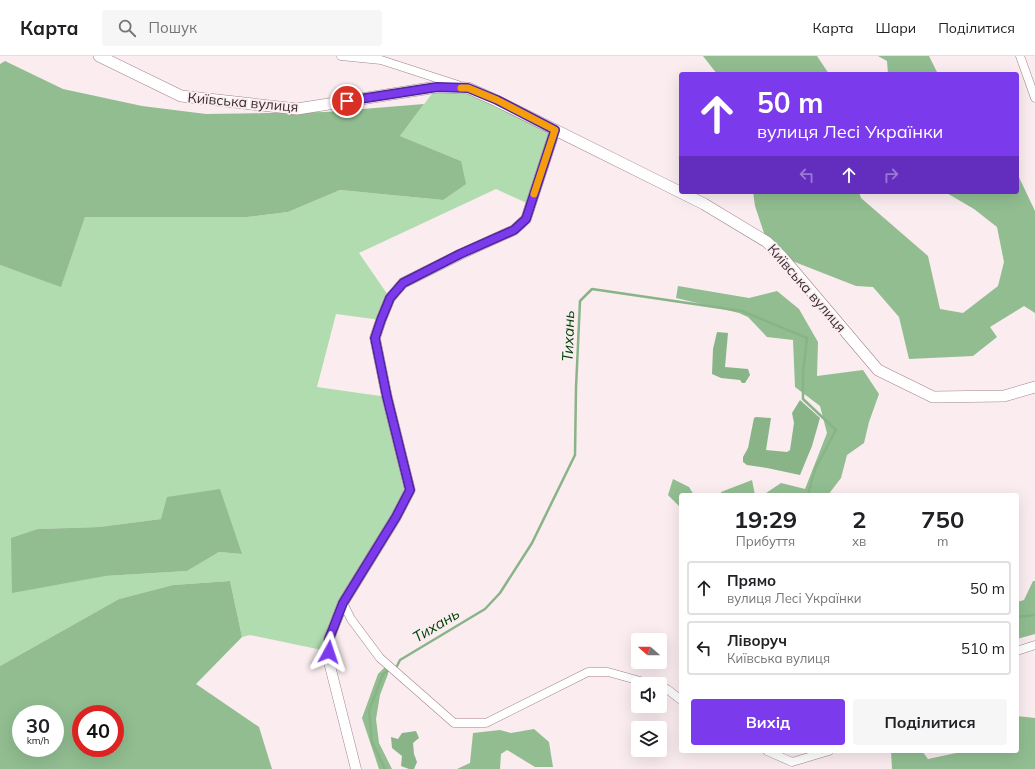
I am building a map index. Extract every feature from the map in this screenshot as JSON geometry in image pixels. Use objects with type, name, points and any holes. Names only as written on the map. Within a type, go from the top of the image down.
[{"type":"main road","name":"Київська вулиця","points":[[99,56],[181,96],[297,109],[437,87],[468,88],[497,100],[679,192]]},
{"type":"main road","name":"Київська вулиця","points":[[684,194],[704,204],[767,242],[783,258],[878,370],[933,397],[1004,396],[1035,387]]},
{"type":"street","points":[[341,56],[381,60],[468,88]]},
{"type":"street","points":[[1020,56],[1035,98]]},
{"type":"street","points":[[356,769],[330,666],[329,639],[343,603],[396,517],[410,490],[387,397],[375,338],[390,298],[403,283],[460,254],[514,230],[526,219],[555,130]]},
{"type":"street","points":[[343,603],[351,619],[380,658],[454,723],[486,723],[588,672],[608,672],[631,678]]},
{"type":"street","points":[[1019,650],[1035,645]]},
{"type":"street","points":[[667,689],[679,698]]},
{"type":"street","points":[[770,753],[793,766],[824,753]]},
{"type":"shaded area","points":[[703,56],[817,56],[828,72],[715,72]]},
{"type":"shaded area","points":[[878,56],[929,56],[937,72],[888,72],[887,61]]},
{"type":"shaded area","points":[[5,61],[63,89],[142,106],[206,114],[326,112],[424,104],[400,136],[461,161],[466,184],[443,200],[340,190],[288,212],[247,217],[85,217],[61,287],[0,265],[0,64]]},
{"type":"shaded area","points":[[437,87],[468,88],[555,130],[531,205],[496,189],[359,253],[390,298],[381,320],[336,314],[317,387],[387,397],[410,490],[322,650],[250,635],[242,637],[230,581],[173,585],[119,599],[0,666],[0,265],[61,286],[85,217],[247,217],[288,212],[340,190],[443,200],[461,161],[400,136]],"holes":[[[161,519],[242,554],[219,552],[187,571],[105,576],[38,529],[99,527]]]},
{"type":"shaded area","points":[[1019,177],[1035,211],[1035,313],[1024,306],[990,327],[997,337],[973,356],[909,359],[899,317],[873,287],[856,286],[782,257],[767,242],[755,206],[753,194],[860,194],[861,198],[928,256],[940,309],[963,313],[998,286],[1004,262],[997,227],[974,209],[948,194],[1019,194]]},
{"type":"shaded area","points":[[678,286],[749,298],[777,291],[799,309],[818,342],[817,376],[863,370],[879,394],[869,422],[864,443],[847,455],[841,478],[830,493],[766,493],[781,483],[805,489],[827,433],[820,406],[795,387],[793,340],[767,337],[748,317],[739,313],[676,298]]},
{"type":"shaded area","points":[[717,332],[728,333],[725,367],[748,369],[750,375],[745,383],[742,383],[740,380],[721,378],[712,374],[713,349]]},
{"type":"shaded area","points":[[800,400],[820,418],[812,446],[800,475],[747,465],[743,462],[743,457],[748,448],[754,418],[756,417],[771,418],[766,450],[787,452],[790,450],[794,423],[792,413]]},
{"type":"shaded area","points":[[673,479],[689,487],[693,493],[679,493],[679,506],[668,495]]},
{"type":"shaded area","points":[[752,480],[755,493],[721,493]]},
{"type":"shaded area","points":[[220,489],[242,554],[219,552],[187,571],[105,576],[12,593],[11,538],[38,529],[99,527],[161,519],[167,497]]},
{"type":"shaded area","points":[[230,581],[242,637],[196,684],[259,727],[272,769],[0,769],[0,666],[119,599],[173,585]]},
{"type":"shaded area","points":[[1033,581],[1035,581],[1035,634],[1019,638],[1019,601],[1024,600]]},
{"type":"shaded area","points":[[386,666],[388,674],[380,695],[376,719],[379,743],[392,769],[379,769],[362,718],[378,674]]},
{"type":"shaded area","points":[[1019,716],[1035,718],[1035,769],[892,769],[891,753],[924,753],[928,759],[956,753],[1019,753]]},
{"type":"shaded area","points":[[534,729],[549,742],[553,767],[535,767],[507,750],[501,754],[500,769],[457,769],[470,763],[473,733],[500,730],[511,733]]},
{"type":"shaded area","points":[[416,731],[419,738],[413,743],[414,754],[417,762],[414,769],[409,769],[401,766],[402,756],[392,748],[391,737],[398,739],[402,733]]},
{"type":"waterway","name":"Тихань","points":[[397,666],[400,660],[485,609],[500,593],[532,543],[575,455],[580,301],[592,289],[742,311],[807,338],[803,373],[803,399],[836,430],[815,469],[809,493]]},
{"type":"waterway","name":"Тихань","points":[[1019,617],[1035,615]]},
{"type":"waterway","name":"Тихань","points":[[385,769],[372,742],[369,711],[383,674],[390,670]]},
{"type":"slow traffic","points":[[461,88],[468,88],[497,100],[555,130],[534,194]]},
{"type":"route","points":[[329,652],[329,639],[343,603],[396,517],[410,490],[387,397],[375,338],[390,298],[403,283],[460,254],[514,230],[526,219],[555,130],[497,100],[468,88],[437,87],[347,101]]}]
